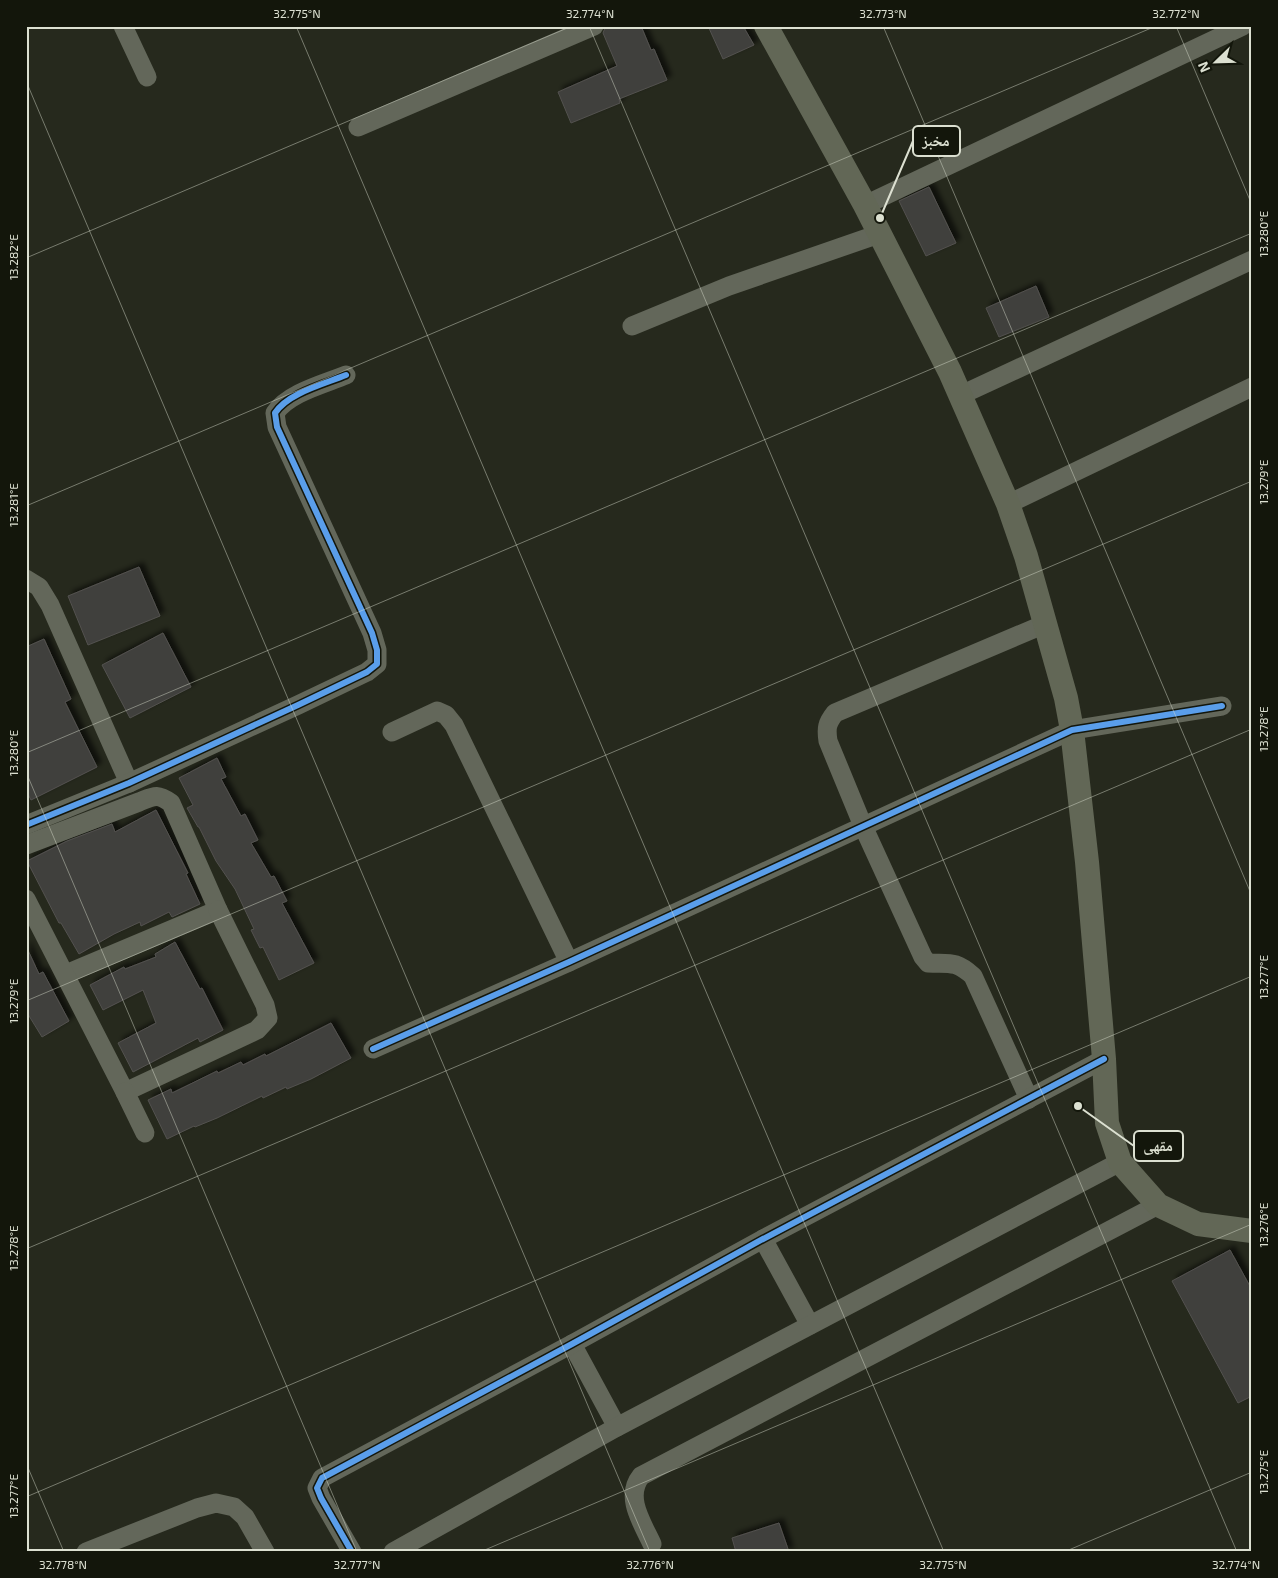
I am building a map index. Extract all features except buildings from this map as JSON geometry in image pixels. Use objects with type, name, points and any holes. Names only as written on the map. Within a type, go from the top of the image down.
[{"type":"main road","points":[[766,26],[865,205],[960,395],[1008,504],[1026,556],[1066,698],[1072,730],[1087,862],[1104,1059],[1107,1123],[1120,1162],[1158,1205],[1198,1224],[1252,1231]]},
{"type":"street","points":[[123,26],[147,77]]},
{"type":"street","points":[[358,127],[594,26]]},
{"type":"street","points":[[865,205],[1243,26]]},
{"type":"street","points":[[632,326],[729,286],[880,234]]},
{"type":"street","points":[[960,395],[1252,260]]},
{"type":"street","points":[[26,825],[129,783],[298,706],[367,672],[377,664],[377,650],[372,633],[277,427],[275,413],[281,404],[295,396],[346,375]]},
{"type":"street","points":[[1008,504],[1252,387]]},
{"type":"street","points":[[26,579],[39,587],[50,605],[129,783]]},
{"type":"street","points":[[1029,1099],[973,976],[963,967],[948,962],[928,963],[922,957],[863,826],[828,741],[826,729],[834,713],[1045,624]]},
{"type":"street","points":[[373,1049],[569,962],[1072,730],[1222,706]]},
{"type":"street","points":[[392,732],[437,711],[446,715],[454,725],[569,962]]},
{"type":"street","points":[[26,845],[156,796],[171,802],[218,910],[265,1005],[268,1018],[257,1030],[125,1092]]},
{"type":"street","points":[[26,899],[66,974],[145,1132]]},
{"type":"street","points":[[66,974],[218,910]]},
{"type":"street","points":[[352,1552],[321,1498],[317,1488],[322,1478],[763,1239],[1104,1059]]},
{"type":"street","points":[[393,1552],[617,1427],[1120,1162]]},
{"type":"street","points":[[652,1544],[635,1506],[633,1493],[636,1482],[641,1476],[1158,1205]]},
{"type":"street","points":[[763,1239],[810,1325]]},
{"type":"street","points":[[572,1344],[617,1427]]},
{"type":"street","points":[[86,1552],[197,1508],[216,1503],[234,1507],[245,1517],[265,1552]]},
{"type":"cycle path","points":[[26,825],[129,783],[367,672],[377,664],[377,650],[372,633],[277,427],[275,413],[288,400],[297,395],[346,375]]},
{"type":"cycle path","points":[[373,1049],[569,962],[1072,730],[1222,706]]},
{"type":"cycle path","points":[[352,1552],[321,1498],[317,1488],[322,1478],[763,1239],[1104,1059]]},
{"type":"place","name":"مخبز","points":[[880,218]]},
{"type":"place","name":"مقهى","points":[[1078,1106]]}]
